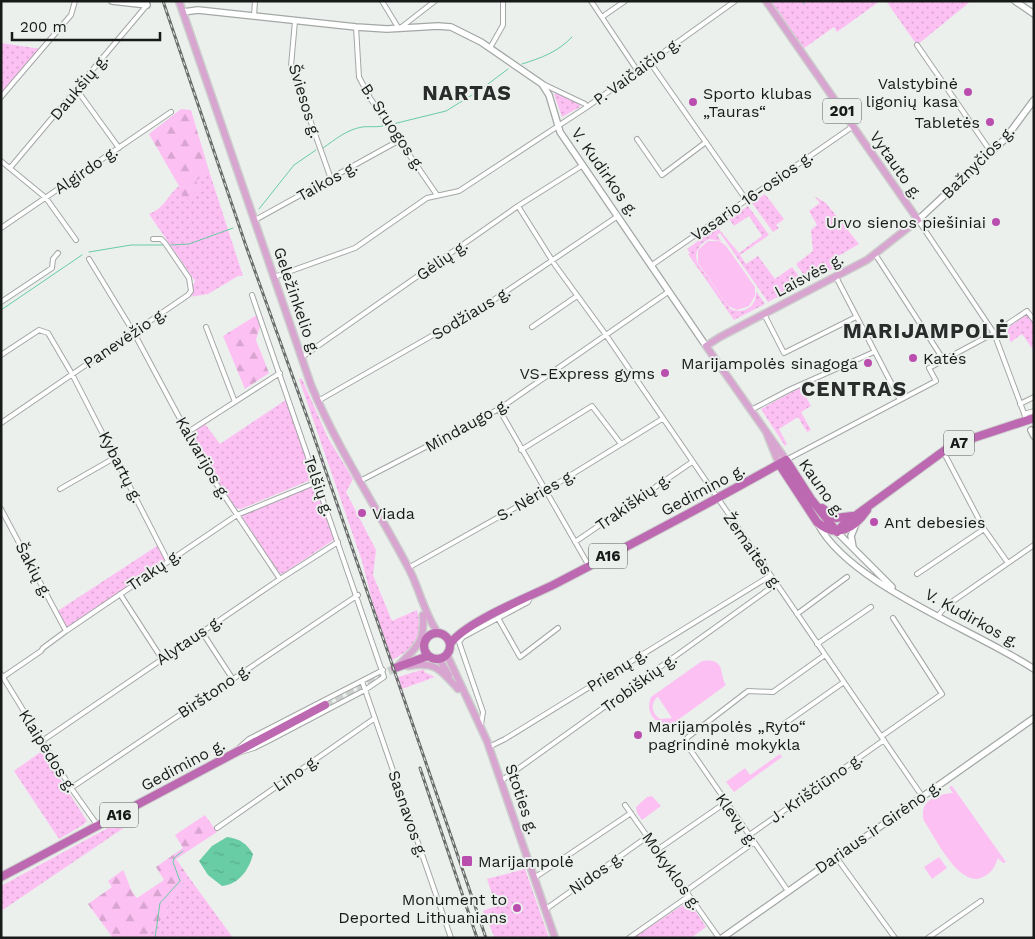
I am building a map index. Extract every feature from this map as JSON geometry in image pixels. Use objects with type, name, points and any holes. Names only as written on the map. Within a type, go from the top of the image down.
[{"type":"highway","name":"A7","points":[[859,517],[869,507],[952,445],[1027,417]]},
{"type":"highway","name":"Gedimino g.","points":[[450,644],[455,636],[481,621],[589,566],[783,462]]},
{"type":"highway","name":"Kauno g.","points":[[783,462],[837,532]]},
{"type":"highway","name":"V. Kudirkos g.","points":[[783,462],[817,522]]},
{"type":"highway","points":[[811,499],[836,518],[859,517]]},
{"type":"highway","points":[[817,522],[826,529],[837,532],[859,517]]},
{"type":"highway","name":"Gedimino g.","points":[[440,634],[481,621]]},
{"type":"highway","points":[[440,634],[450,644],[447,655],[439,659],[426,652],[428,637],[440,634]]},
{"type":"highway","points":[[398,667],[426,652]]},
{"type":"highway","name":"Gedimino g.","points":[[1,877],[324,706]]},
{"type":"main road","points":[[112,1],[147,3]]},
{"type":"main road","name":"Geležinkelio g.","points":[[179,1],[318,401],[408,568],[440,634]]},
{"type":"main road","name":"Vytauto g.","points":[[766,1],[918,220]]},
{"type":"main road","points":[[1018,2],[1034,14]]},
{"type":"main road","name":"V. Kudirkos g.","points":[[183,12],[198,10],[356,27],[399,29],[450,27],[490,48],[542,84],[549,95],[560,132],[652,265],[668,292],[751,410],[783,462]]},
{"type":"main road","name":"Bažnyčios g.","points":[[918,220],[1011,132],[1034,100]]},
{"type":"main road","name":"Laisvės g.","points":[[706,346],[836,277],[875,254],[918,220]]},
{"type":"main road","points":[[700,338],[718,338]]},
{"type":"main road","points":[[854,549],[850,536],[859,517]]},
{"type":"main road","name":"V. Kudirkos g.","points":[[817,522],[837,548],[869,576],[1034,669]]},
{"type":"main road","points":[[837,532],[835,541],[837,548]]},
{"type":"main road","name":"V. Kudirkos g.","points":[[837,532],[897,592]]},
{"type":"main road","name":"Geležinkelio g.","points":[[420,596],[428,637]]},
{"type":"main road","points":[[398,667],[414,650],[423,636],[423,615]]},
{"type":"main road","name":"Stoties g.","points":[[447,655],[489,747],[556,938]]},
{"type":"main road","name":"Stoties g.","points":[[439,659],[466,700]]},
{"type":"main road","points":[[398,667],[423,664],[432,665],[440,670],[458,689]]},
{"type":"main road","name":"Dariaus ir Girėno g.","points":[[722,938],[1034,718]]},
{"type":"street","points":[[1,97],[71,15],[75,1]]},
{"type":"street","points":[[254,16],[255,1]]},
{"type":"street","points":[[382,1],[399,29],[435,1]]},
{"type":"street","points":[[490,48],[503,25],[503,1]]},
{"type":"street","points":[[591,1],[637,70]]},
{"type":"street","points":[[602,17],[624,1]]},
{"type":"street","name":"P. Vaičaičio g.","points":[[274,277],[363,244],[427,198],[459,192],[587,107],[735,1]]},
{"type":"street","name":"Daukšių g.","points":[[10,168],[77,90],[147,3]]},
{"type":"street","name":"Šviesos g.","points":[[295,21],[291,66],[331,179]]},
{"type":"street","name":"B. Sruogos g.","points":[[356,27],[359,77],[370,98],[437,195]]},
{"type":"street","points":[[917,45],[991,152]]},
{"type":"street","points":[[650,62],[747,201]]},
{"type":"street","points":[[542,84],[585,104],[587,107]]},
{"type":"street","points":[[77,90],[119,148]]},
{"type":"street","points":[[549,95],[556,90]]},
{"type":"street","name":"Algirdo g.","points":[[1,228],[172,112]]},
{"type":"street","name":"Vasario 16-osios g.","points":[[652,265],[852,127]]},
{"type":"street","name":"Taikos g.","points":[[255,220],[400,140]]},
{"type":"street","points":[[637,140],[662,175],[706,142]]},
{"type":"street","points":[[1,161],[46,198],[76,240]]},
{"type":"street","name":"Gėlių g.","points":[[302,357],[518,206],[583,165]]},
{"type":"street","name":"Žemaitės g.","points":[[518,206],[552,260],[606,335],[922,796]]},
{"type":"street","name":"Sodžiaus g.","points":[[318,401],[450,327],[506,292],[618,216]]},
{"type":"street","points":[[918,220],[994,333],[1020,404],[1027,417],[1034,412]]},
{"type":"street","name":"Panevėžio g.","points":[[1,423],[134,332],[191,290],[189,278],[165,243],[161,239],[153,239]]},
{"type":"street","points":[[1,302],[52,268],[53,258],[58,253]]},
{"type":"street","points":[[875,254],[943,359],[994,333],[1027,311],[1034,320]]},
{"type":"street","name":"Kalvarijos g.","points":[[89,259],[134,332],[209,473],[280,579]]},
{"type":"street","points":[[836,277],[900,400]]},
{"type":"street","name":"Mindaugo g.","points":[[360,481],[498,409],[668,292]]},
{"type":"street","name":"Telšių g.","points":[[252,295],[383,670],[384,677],[365,690]]},
{"type":"street","points":[[532,328],[577,296]]},
{"type":"street","points":[[764,314],[784,353],[856,317]]},
{"type":"street","points":[[206,327],[235,402]]},
{"type":"street","name":"Kybartų g.","points":[[1,355],[39,330],[43,329],[48,332],[116,457],[168,561]]},
{"type":"street","points":[[751,410],[791,389],[874,352]]},
{"type":"street","name":"Gedimino g.","points":[[783,462],[936,381],[929,368],[943,359]]},
{"type":"street","points":[[188,432],[280,374]]},
{"type":"street","points":[[1020,404],[1034,397]]},
{"type":"street","points":[[521,450],[592,406],[621,444]]},
{"type":"street","points":[[498,409],[589,566]]},
{"type":"street","name":"S. Nėries g.","points":[[408,568],[545,491],[662,419]]},
{"type":"street","points":[[943,451],[984,529],[1008,563]]},
{"type":"street","points":[[60,489],[116,457]]},
{"type":"street","name":"Trakiškių g.","points":[[575,542],[692,462]]},
{"type":"street","name":"Trakų g.","points":[[2,676],[237,514],[317,482]]},
{"type":"street","name":"Šakių g.","points":[[1,508],[66,631]]},
{"type":"street","points":[[917,574],[984,529]]},
{"type":"street","name":"Alytaus g.","points":[[42,740],[338,542]]},
{"type":"street","points":[[938,616],[946,606],[1034,545]]},
{"type":"street","name":"Prienų g.","points":[[489,747],[770,576]]},
{"type":"street","points":[[797,614],[847,577]]},
{"type":"street","name":"Trobiškių g.","points":[[501,781],[776,584]]},
{"type":"street","points":[[120,594],[162,659]]},
{"type":"street","name":"Birštono g.","points":[[71,788],[358,595]]},
{"type":"street","points":[[480,726],[482,712],[459,642],[463,637],[528,602],[531,596]]},
{"type":"street","points":[[817,644],[871,607]]},
{"type":"street","points":[[498,618],[520,657],[558,628]]},
{"type":"street","name":"J. Kriščiūno g.","points":[[748,836],[942,694],[892,618]]},
{"type":"street","points":[[202,632],[232,678]]},
{"type":"street","name":"Klevų g.","points":[[788,891],[753,844],[687,748],[685,742],[688,737],[748,691],[773,692],[825,655]]},
{"type":"street","points":[[236,752],[249,739],[383,670]]},
{"type":"street","name":"Klaipėdos g.","points":[[2,676],[71,788],[98,826]]},
{"type":"street","name":"Sasnavos g.","points":[[362,681],[451,938]]},
{"type":"street","points":[[784,724],[844,682]]},
{"type":"street","points":[[236,752],[254,748],[365,690]]},
{"type":"street","name":"Lino g.","points":[[217,828],[375,718]]},
{"type":"street","points":[[657,850],[726,803]]},
{"type":"street","name":"Mokyklos g.","points":[[625,805],[689,896],[722,938]]},
{"type":"street","points":[[534,878],[631,813]]},
{"type":"street","name":"Nidos g.","points":[[546,909],[647,837]]},
{"type":"street","points":[[686,891],[753,844]]},
{"type":"street","points":[[836,857],[895,938]]},
{"type":"street","points":[[629,938],[689,896]]},
{"type":"street","points":[[928,938],[980,901]]},
{"type":"green space","points":[[766,1],[880,1],[837,32],[834,27],[800,51]]},
{"type":"green space","points":[[886,1],[971,1],[917,45]]},
{"type":"green space","points":[[1,43],[41,49],[4,93],[1,91]]},
{"type":"green space","points":[[557,93],[579,103],[580,107],[562,117],[554,94]]},
{"type":"green space","points":[[181,109],[191,110],[209,171],[196,181],[201,194],[192,198],[181,198],[183,188],[179,186],[149,134]]},
{"type":"green space","points":[[209,171],[243,276],[238,276],[208,294],[189,297],[193,291],[192,287],[195,281],[149,214],[163,205],[179,186],[183,188],[199,188],[195,181]]},
{"type":"green space","points":[[765,194],[784,219],[776,225],[779,228],[773,232],[752,203]]},
{"type":"green space","points":[[814,196],[826,203],[859,244],[835,258],[831,266],[834,268],[808,281],[796,264],[813,251],[811,230],[817,225],[809,211],[820,203]]},
{"type":"green space","points":[[748,206],[769,235],[740,255],[746,264],[758,256],[775,279],[792,267],[804,283],[768,302],[720,233],[717,235],[721,241],[709,239],[702,243],[696,256],[698,264],[730,309],[741,311],[749,308],[754,301],[756,291],[765,304],[734,320],[688,254],[690,253],[687,249],[717,227],[739,253],[762,236],[749,216],[734,226],[729,219]]},
{"type":"green space","points":[[708,241],[719,241],[726,246],[755,287],[755,296],[749,306],[737,310],[728,306],[698,263],[698,250]]},
{"type":"green space","points":[[1028,313],[1034,322],[1034,351],[1022,334],[1011,342],[1003,331]]},
{"type":"green space","points":[[257,315],[260,326],[256,340],[269,373],[245,389],[223,336]]},
{"type":"green space","points":[[299,379],[302,379],[328,438],[353,479],[346,492],[376,550],[373,575],[392,621],[417,610],[420,628],[416,641],[407,651],[392,660],[373,604],[362,561]]},
{"type":"green space","points":[[801,387],[811,406],[801,412],[811,430],[807,432],[798,417],[779,429],[787,444],[785,446],[761,409]]},
{"type":"green space","points":[[287,399],[313,479],[241,509],[235,508],[211,473],[193,437],[197,429],[205,424],[220,444]]},
{"type":"green space","points":[[310,487],[318,490],[335,539],[284,573],[279,574],[241,515]]},
{"type":"green space","points":[[160,544],[168,561],[66,631],[56,612]]},
{"type":"green space","points":[[710,660],[718,664],[726,685],[671,725],[660,723],[652,717],[649,708],[651,697],[702,661]],"holes":[[[658,697],[672,718],[660,719],[655,714],[653,706]]]},
{"type":"green space","points":[[425,669],[424,672],[435,677],[402,689],[398,677]]},
{"type":"green space","points":[[42,751],[87,821],[59,839],[14,771]]},
{"type":"green space","points":[[780,754],[782,757],[734,792],[726,782],[745,768],[750,775]]},
{"type":"green space","points":[[952,786],[1006,862],[1003,863],[998,858],[992,870],[981,878],[972,879],[956,868],[948,859],[924,821],[923,814],[926,804],[935,797],[953,793],[949,787]]},
{"type":"green space","points":[[652,796],[661,806],[642,820],[637,813],[636,807],[647,797]]},
{"type":"green space","points":[[205,815],[217,832],[176,859],[188,876],[173,895],[166,914],[144,938],[113,938],[88,904],[112,887],[108,881],[123,870],[137,898],[164,880],[156,867],[183,848],[175,835]]},
{"type":"green space","points":[[128,817],[134,821],[1,911],[1,886]]},
{"type":"green space","points":[[939,857],[947,868],[932,879],[924,867]]},
{"type":"green space","points":[[525,869],[549,938],[495,938],[483,911],[496,906],[487,879]]},
{"type":"green space","points":[[188,876],[233,938],[144,938],[166,914],[173,895]]},
{"type":"green space","points":[[686,903],[691,904],[706,927],[691,938],[633,938]]},
{"type":"water","points":[[227,837],[242,842],[253,854],[246,871],[238,879],[222,886],[208,875],[199,861],[212,846]]},
{"type":"waterway","points":[[522,64],[555,51],[572,37]]},
{"type":"waterway","points":[[393,124],[446,111],[480,90],[508,69]]},
{"type":"waterway","points":[[323,148],[351,130],[386,125]]},
{"type":"waterway","points":[[259,209],[294,165],[316,150]]},
{"type":"waterway","points":[[171,245],[189,244],[233,228]]},
{"type":"waterway","points":[[89,252],[131,245],[163,245]]},
{"type":"waterway","points":[[1,310],[82,255]]},
{"type":"waterway","points":[[155,938],[160,903],[180,881],[173,862],[174,858],[183,851]]},
{"type":"tunnel","points":[[325,705],[395,668]]},
{"type":"railway","points":[[163,1],[486,938]]},
{"type":"railway","points":[[420,768],[477,938]]},
{"type":"place","name":"Valstybinė ligonių kasa","points":[[968,92]]},
{"type":"place","name":"Sporto klubas „Tauras“","points":[[693,102]]},
{"type":"place","name":"Tabletės","points":[[990,122]]},
{"type":"place","name":"Urvo sienos piešiniai","points":[[996,222]]},
{"type":"place","name":"Katės","points":[[913,358]]},
{"type":"place","name":"Marijampolės sinagoga","points":[[868,363]]},
{"type":"place","name":"VS-Express gyms","points":[[665,373]]},
{"type":"place","name":"Viada","points":[[362,513]]},
{"type":"place","name":"Ant debesies","points":[[874,522]]},
{"type":"place","name":"Marijampolės „Ryto“ pagrindinė mokykla","points":[[638,735]]},
{"type":"place","name":"Marijampolė","points":[[467,861]]},
{"type":"place","name":"Monument to Deported Lithuanians","points":[[517,908]]},
{"type":"district","name":"NARTAS","points":[[467,92]]},
{"type":"district","name":"MARIJAMPOLĖ","points":[[926,330]]},
{"type":"district","name":"CENTRAS","points":[[854,388]]}]
